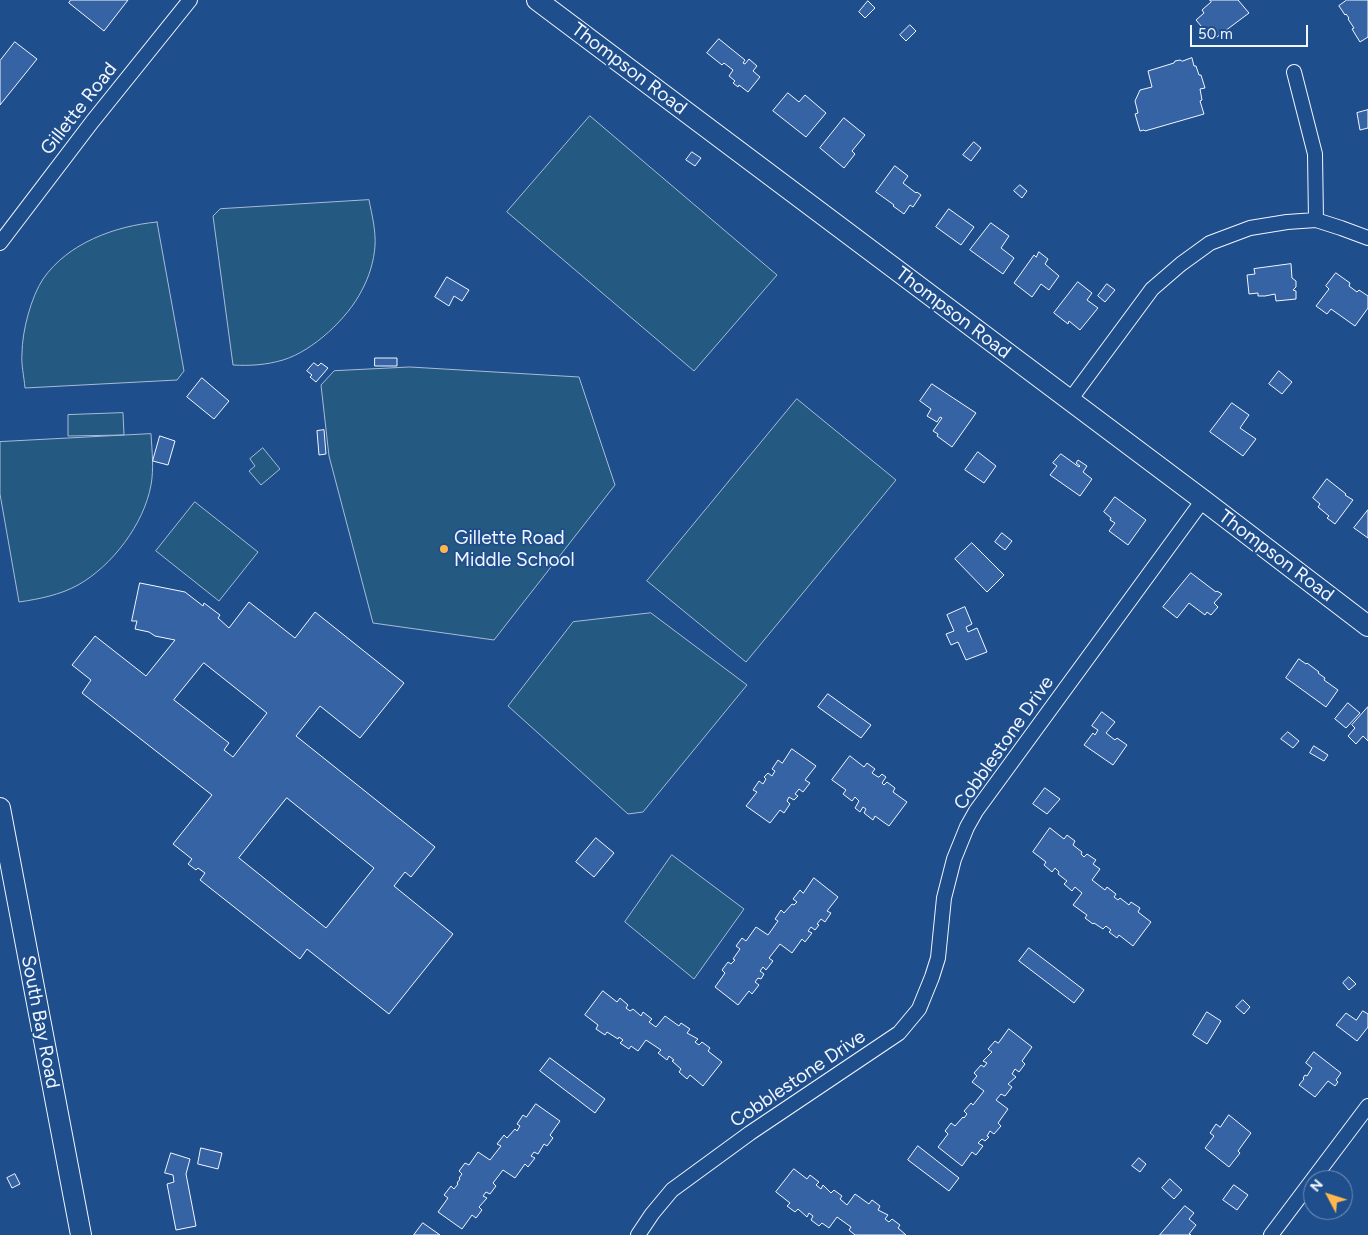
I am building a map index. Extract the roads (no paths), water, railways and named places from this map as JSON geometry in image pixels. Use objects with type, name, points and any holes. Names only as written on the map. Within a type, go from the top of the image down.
[{"type":"street","name":"Gillette Road","points":[[0,243],[92,122],[190,0]]},
{"type":"street","name":"Thompson Road","points":[[537,0],[1368,626]]},
{"type":"street","points":[[1294,72],[1315,154],[1316,220]]},
{"type":"street","points":[[1070,400],[1152,289],[1181,264],[1210,243],[1250,228],[1287,222],[1316,220],[1368,238]]},
{"type":"street","name":"Cobblestone Drive","points":[[638,1235],[672,1190],[750,1132],[899,1033],[918,1009],[932,978],[938,958],[944,898],[954,859],[976,811],[1203,500]]},
{"type":"street","name":"South Bay Road","points":[[0,808],[81,1235]]},
{"type":"street","points":[[1271,1235],[1368,1106]]},
{"type":"place","name":"Gillette Road Middle School","points":[[444,549]]}]
